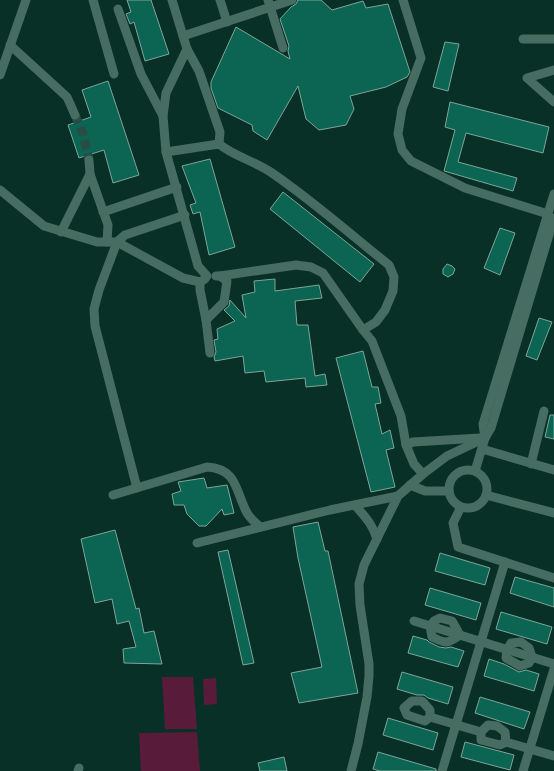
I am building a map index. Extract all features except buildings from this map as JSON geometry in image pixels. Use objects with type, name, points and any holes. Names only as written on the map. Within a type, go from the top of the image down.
[{"type":"street","points":[[0,75],[26,0]]},
{"type":"street","points":[[94,0],[114,74]]},
{"type":"street","points":[[172,0],[187,49],[199,71],[220,132],[219,144]]},
{"type":"street","points":[[220,0],[227,22]]},
{"type":"street","points":[[183,36],[227,22],[269,4],[292,0]]},
{"type":"street","points":[[403,0],[421,58],[402,109],[398,134],[402,150],[411,161],[465,188],[551,216]]},
{"type":"street","points":[[269,4],[283,48]]},
{"type":"street","points":[[118,9],[141,74],[163,116]]},
{"type":"street","points":[[523,39],[554,39]]},
{"type":"street","points":[[10,46],[67,97],[75,115]]},
{"type":"street","points":[[187,49],[166,93],[163,116],[166,152],[185,215],[198,266],[204,279],[200,290],[206,320],[210,353]]},
{"type":"street","points":[[554,70],[527,78],[554,102]]},
{"type":"street","points":[[166,152],[219,144],[227,151],[267,169],[389,265],[394,277],[393,291],[385,310],[376,322],[363,330]]},
{"type":"street","points":[[89,160],[90,174],[108,225],[107,242]]},
{"type":"street","points":[[61,232],[90,174]]},
{"type":"street","points":[[103,212],[176,187]]},
{"type":"street","points":[[0,190],[44,226],[97,242],[117,242],[183,278],[204,279],[296,265],[310,267],[322,273],[372,341],[401,416],[406,445],[414,464],[423,474]]},
{"type":"street","points":[[475,472],[485,438],[483,424],[551,216],[554,194]]},
{"type":"street","points":[[137,488],[95,326],[94,317],[96,300],[117,242],[124,235],[185,215]]},
{"type":"street","points":[[206,320],[224,302],[227,281],[220,276]]},
{"type":"street","points":[[531,464],[544,410]]},
{"type":"street","points":[[406,445],[413,442],[485,438]]},
{"type":"street","points":[[351,771],[367,697],[369,676],[369,664],[360,606],[359,584],[364,565],[398,496],[423,474],[455,452],[485,438]]},
{"type":"street","points":[[482,449],[554,470]]},
{"type":"street","points":[[113,495],[207,467],[218,468],[228,474],[234,481],[248,514],[260,527]]},
{"type":"street","points":[[469,470],[482,476],[487,486],[486,495],[481,503],[476,506],[466,508],[461,507],[453,501],[449,491],[452,479],[456,474],[469,470]]},
{"type":"street","points":[[410,485],[425,491],[449,491]]},
{"type":"street","points":[[486,495],[554,513]]},
{"type":"street","points":[[197,543],[330,510],[398,496]]},
{"type":"street","points":[[354,505],[367,518],[374,528],[377,539]]},
{"type":"street","points":[[461,507],[453,523],[458,547],[554,578]]},
{"type":"street","points":[[442,771],[505,562]]},
{"type":"street","points":[[414,622],[554,664]]},
{"type":"street","points":[[523,771],[554,669]]},
{"type":"street","points":[[430,716],[480,732]]},
{"type":"street","points":[[480,732],[488,725],[497,726],[505,732],[506,742]]},
{"type":"street","points":[[480,732],[481,740],[500,745],[506,742],[554,756]]},
{"type":"shaded area","points":[[162,677],[193,677],[197,729],[165,729]]},
{"type":"shaded area","points":[[216,678],[217,704],[204,705],[203,679]]},
{"type":"shaded area","points":[[197,732],[200,771],[141,771],[139,733]]},
{"type":"tunnel","points":[[75,115],[83,134],[89,160]]}]
